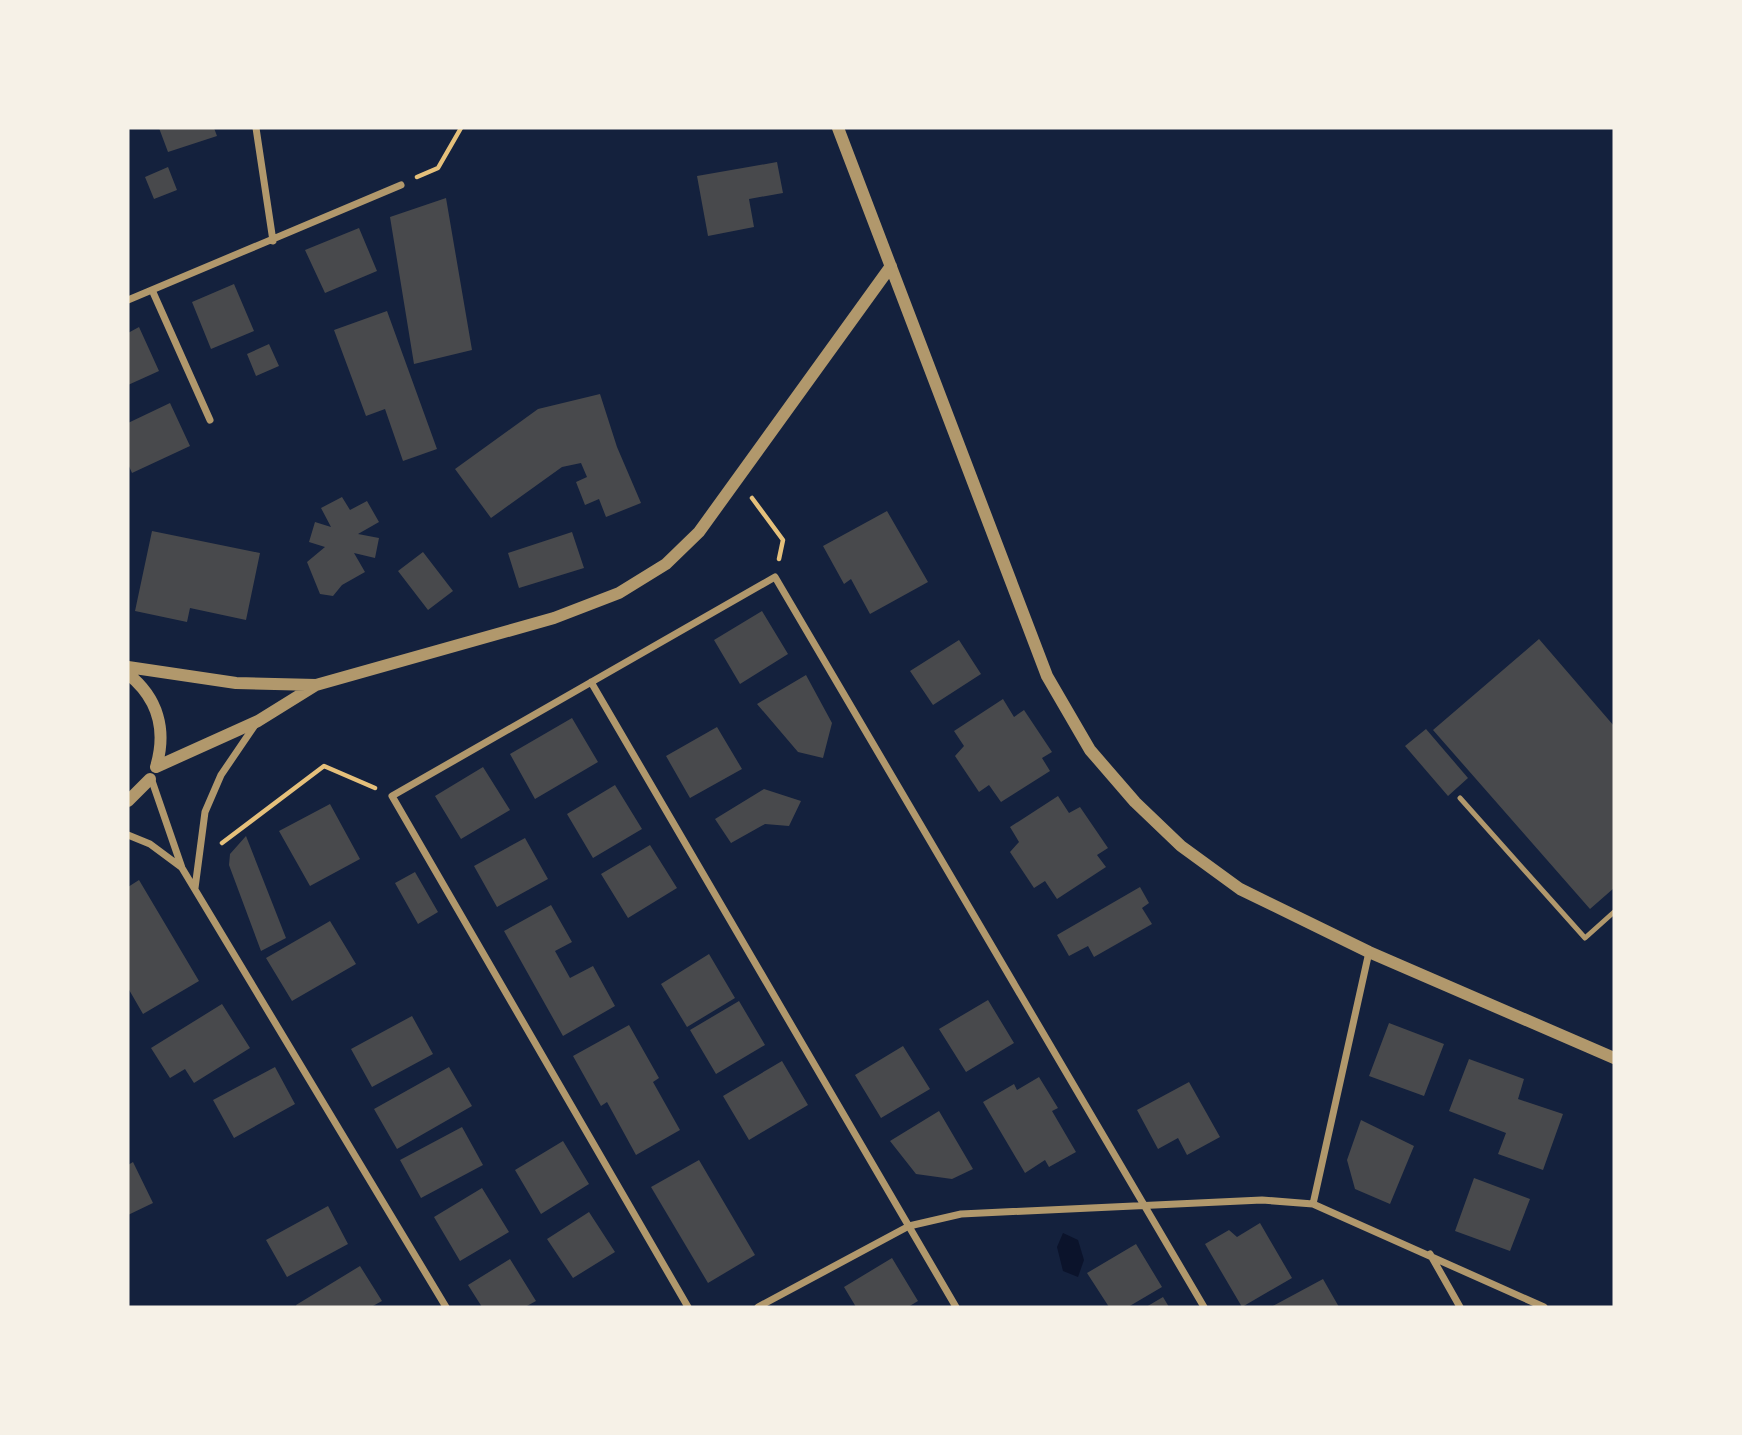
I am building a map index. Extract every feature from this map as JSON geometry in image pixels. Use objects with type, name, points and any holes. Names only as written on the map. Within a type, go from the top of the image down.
[{"type":"street","points":[[256,128],[273,241]]},
{"type":"street","points":[[838,128],[1047,677],[1090,750],[1135,802],[1181,846],[1240,889],[1369,952],[1614,1058]]},
{"type":"street","points":[[128,300],[401,185]]},
{"type":"street","points":[[156,767],[258,721],[316,685],[554,618],[619,593],[666,564],[699,532],[891,267]]},
{"type":"street","points":[[152,290],[209,420]]},
{"type":"street","points":[[688,1307],[392,796],[775,577],[1204,1307]]},
{"type":"street","points":[[128,667],[236,683],[316,685]]},
{"type":"street","points":[[128,674],[153,701],[160,720],[162,740],[156,767],[150,779],[128,801]]},
{"type":"street","points":[[591,682],[956,1307]]},
{"type":"street","points":[[195,888],[205,812],[221,775],[258,721]]},
{"type":"street","points":[[150,779],[182,868],[446,1307]]},
{"type":"street","points":[[128,835],[150,844],[182,868]]},
{"type":"street","points":[[1313,1204],[1369,952]]},
{"type":"street","points":[[758,1307],[909,1226],[961,1214],[1262,1200],[1313,1204],[1544,1307]]},
{"type":"street","points":[[1430,1254],[1460,1307]]},
{"type":"lane","points":[[1460,797],[1585,938],[1614,912]]},
{"type":"path","points":[[401,185],[438,167],[461,128]]},
{"type":"path","points":[[738,479],[783,540],[775,577]]},
{"type":"path","points":[[199,860],[324,766],[392,796]]},
{"type":"water","points":[[1063,1233],[1078,1240],[1084,1260],[1078,1277],[1063,1271],[1057,1247]]},
{"type":"building","points":[[159,128],[214,128],[217,136],[168,152]]},
{"type":"building","points":[[777,162],[783,193],[749,199],[754,227],[708,236],[697,176]]},
{"type":"building","points":[[168,167],[177,190],[154,199],[145,177]]},
{"type":"building","points":[[446,198],[472,350],[414,364],[390,217]]},
{"type":"building","points":[[359,228],[377,271],[325,293],[305,250]]},
{"type":"building","points":[[234,284],[254,331],[211,349],[192,302]]},
{"type":"building","points":[[387,311],[437,449],[403,461],[385,409],[366,416],[334,330]]},
{"type":"building","points":[[139,327],[159,371],[128,385],[128,333]]},
{"type":"building","points":[[269,344],[279,366],[256,376],[247,354]]},
{"type":"building","points":[[600,394],[617,447],[641,503],[606,517],[599,499],[585,505],[576,482],[587,477],[581,463],[562,467],[491,518],[455,469],[538,409]]},
{"type":"building","points":[[170,403],[190,446],[132,473],[128,464],[128,423]]},
{"type":"building","points":[[342,497],[350,510],[367,501],[379,522],[358,534],[379,538],[375,558],[354,553],[365,572],[342,585],[333,596],[320,594],[307,562],[325,547],[309,542],[315,522],[331,527],[321,508]]},
{"type":"building","points":[[887,511],[928,582],[870,614],[851,579],[844,584],[823,546]]},
{"type":"building","points":[[152,531],[260,553],[246,620],[190,608],[187,622],[135,611]]},
{"type":"building","points":[[572,532],[584,568],[519,588],[508,553]]},
{"type":"building","points":[[423,552],[453,591],[428,610],[398,571]]},
{"type":"building","points":[[762,611],[788,654],[740,684],[714,640]]},
{"type":"building","points":[[1539,639],[1614,726],[1614,888],[1590,909],[1433,730]]},
{"type":"building","points":[[959,640],[981,674],[933,705],[910,671]]},
{"type":"building","points":[[806,675],[832,723],[823,758],[798,752],[757,704]]},
{"type":"building","points":[[1003,699],[1014,717],[1024,710],[1052,752],[1042,758],[1050,771],[1001,802],[989,785],[979,792],[955,756],[964,746],[954,731]]},
{"type":"building","points":[[572,718],[598,762],[535,799],[510,754]]},
{"type":"building","points":[[717,727],[742,769],[690,798],[666,756]]},
{"type":"building","points":[[1426,729],[1468,778],[1448,796],[1405,746]]},
{"type":"building","points":[[483,767],[510,810],[461,839],[435,796]]},
{"type":"building","points":[[615,785],[642,829],[593,858],[567,814]]},
{"type":"building","points":[[764,789],[801,801],[789,826],[765,824],[731,843],[715,819]]},
{"type":"building","points":[[1058,796],[1069,813],[1080,807],[1108,848],[1097,855],[1106,867],[1057,899],[1045,881],[1034,888],[1010,852],[1019,842],[1010,827]]},
{"type":"building","points":[[330,804],[360,859],[310,886],[279,831]]},
{"type":"building","points":[[246,836],[286,938],[261,951],[229,865],[230,854]]},
{"type":"building","points":[[525,838],[548,879],[497,907],[474,866]]},
{"type":"building","points":[[650,845],[677,888],[628,918],[601,874]]},
{"type":"building","points":[[415,872],[438,912],[418,924],[395,883]]},
{"type":"building","points":[[139,880],[199,981],[143,1014],[128,988],[128,887]]},
{"type":"building","points":[[1140,887],[1149,903],[1142,908],[1152,924],[1094,957],[1088,946],[1069,956],[1057,935]]},
{"type":"building","points":[[551,905],[572,942],[555,951],[570,978],[593,966],[615,1006],[563,1036],[504,931]]},
{"type":"building","points":[[330,921],[356,964],[292,1001],[266,958]]},
{"type":"building","points":[[709,954],[735,998],[687,1027],[661,984]]},
{"type":"building","points":[[988,1000],[1014,1043],[966,1072],[939,1029]]},
{"type":"building","points":[[739,1001],[765,1045],[716,1074],[690,1030]]},
{"type":"building","points":[[222,1004],[250,1048],[194,1083],[185,1069],[170,1078],[151,1048]]},
{"type":"building","points":[[412,1016],[433,1054],[372,1087],[351,1049]]},
{"type":"building","points":[[1389,1023],[1444,1044],[1424,1096],[1369,1076]]},
{"type":"building","points":[[629,1025],[659,1078],[653,1082],[680,1130],[636,1155],[607,1102],[601,1106],[573,1056]]},
{"type":"building","points":[[903,1046],[930,1089],[881,1118],[855,1075]]},
{"type":"building","points":[[1469,1059],[1524,1079],[1518,1099],[1563,1114],[1543,1170],[1498,1154],[1506,1133],[1449,1111]]},
{"type":"building","points":[[782,1061],[808,1105],[749,1140],[723,1096]]},
{"type":"building","points":[[275,1067],[295,1104],[234,1138],[213,1100]]},
{"type":"building","points":[[449,1067],[472,1106],[397,1149],[374,1109]]},
{"type":"building","points":[[1039,1077],[1058,1108],[1052,1111],[1076,1152],[1049,1167],[1045,1160],[1025,1173],[983,1102],[1014,1084],[1017,1090]]},
{"type":"building","points":[[1189,1082],[1220,1137],[1187,1155],[1178,1138],[1158,1149],[1137,1110]]},
{"type":"building","points":[[939,1111],[973,1169],[952,1179],[916,1174],[890,1141]]},
{"type":"building","points":[[1361,1120],[1414,1146],[1390,1204],[1355,1189],[1347,1160]]},
{"type":"building","points":[[462,1127],[483,1165],[421,1198],[400,1160]]},
{"type":"building","points":[[563,1141],[589,1184],[541,1214],[515,1170]]},
{"type":"building","points":[[699,1160],[755,1255],[708,1283],[651,1187]]},
{"type":"building","points":[[133,1162],[153,1203],[128,1215],[128,1165]]},
{"type":"building","points":[[1474,1178],[1530,1199],[1510,1251],[1455,1231]]},
{"type":"building","points":[[482,1188],[509,1232],[460,1261],[434,1217]]},
{"type":"building","points":[[328,1206],[348,1244],[287,1277],[266,1240]]},
{"type":"building","points":[[589,1212],[615,1252],[573,1278],[547,1239]]},
{"type":"building","points":[[1260,1223],[1292,1278],[1242,1307],[1205,1244],[1229,1230],[1237,1237]]},
{"type":"building","points":[[1136,1244],[1162,1287],[1128,1307],[1109,1307],[1087,1273]]},
{"type":"building","points":[[892,1258],[918,1301],[908,1307],[856,1307],[844,1287]]},
{"type":"building","points":[[510,1259],[536,1301],[525,1307],[482,1307],[468,1285]]},
{"type":"building","points":[[360,1266],[382,1301],[371,1307],[297,1307],[296,1305]]},
{"type":"building","points":[[1323,1279],[1339,1307],[1271,1307]]},
{"type":"building","points":[[1163,1297],[1169,1307],[1146,1307]]}]
